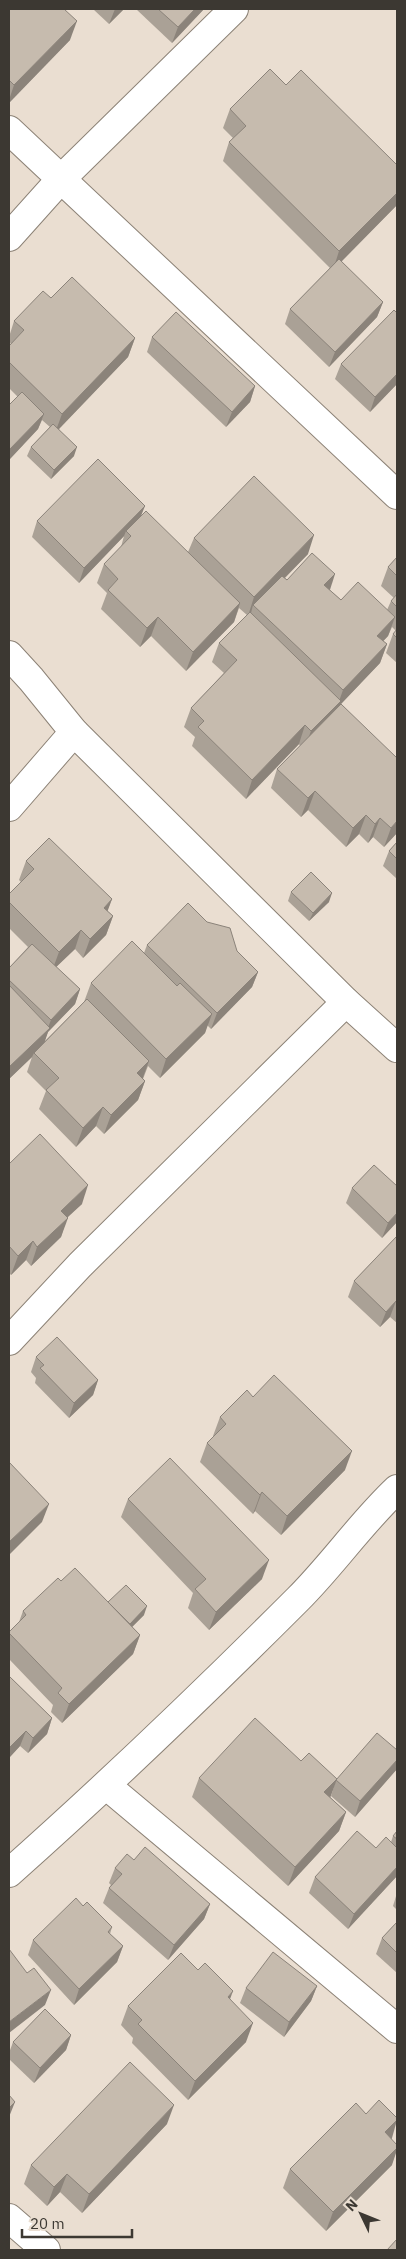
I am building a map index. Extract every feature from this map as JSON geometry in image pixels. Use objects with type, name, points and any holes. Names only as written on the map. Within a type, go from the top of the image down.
[{"type":"street","points":[[9,237],[60,180],[234,9]]},
{"type":"street","points":[[9,130],[397,495]]},
{"type":"street","points":[[9,655],[74,732],[346,1002],[397,1048]]},
{"type":"street","points":[[9,807],[74,732]]},
{"type":"street","points":[[9,1341],[80,1265],[346,1002]]},
{"type":"street","points":[[9,1873],[107,1786],[300,1597],[380,1505],[397,1489]]},
{"type":"street","points":[[107,1786],[397,2029]]},
{"type":"street","points":[[9,2218],[46,2250]]},
{"type":"building","points":[[9,9],[64,9],[77,21],[14,85],[9,80]]},
{"type":"building","points":[[158,9],[195,9],[178,27]]},
{"type":"building","points":[[270,69],[286,85],[301,70],[397,165],[397,193],[339,251],[229,142],[246,126],[230,109]]},
{"type":"building","points":[[339,259],[383,302],[335,352],[290,309]]},
{"type":"building","points":[[72,277],[135,338],[62,414],[9,362],[9,346],[24,330],[14,321],[43,291],[51,298]]},
{"type":"building","points":[[394,310],[397,313],[397,374],[375,397],[341,364]]},
{"type":"building","points":[[176,312],[255,386],[232,412],[152,337]]},
{"type":"building","points":[[22,392],[44,414],[9,450],[9,405]]},
{"type":"building","points":[[53,424],[77,447],[54,470],[31,447]]},
{"type":"building","points":[[98,459],[145,506],[84,568],[37,521]]},
{"type":"building","points":[[254,476],[314,535],[254,597],[194,538]]},
{"type":"building","points":[[146,511],[240,603],[193,652],[158,617],[147,628],[108,590],[118,579],[104,564],[131,536],[126,531]]},
{"type":"building","points":[[312,553],[335,574],[324,585],[341,600],[358,582],[395,617],[377,636],[387,644],[343,690],[253,605],[282,576],[287,580]]},
{"type":"building","points":[[397,557],[397,576],[388,567]]},
{"type":"building","points":[[397,594],[397,607],[391,601]]},
{"type":"building","points":[[250,612],[341,701],[311,731],[305,725],[252,780],[198,727],[204,721],[191,708],[237,660],[219,643]]},
{"type":"building","points":[[397,629],[397,638],[393,634]]},
{"type":"building","points":[[341,704],[397,758],[397,821],[391,828],[380,818],[375,824],[366,815],[353,828],[315,791],[308,798],[277,769]]},
{"type":"building","points":[[49,838],[112,899],[104,908],[113,916],[90,939],[81,930],[59,952],[9,902],[9,894],[34,869],[26,861]]},
{"type":"building","points":[[397,842],[397,859],[389,851]]},
{"type":"building","points":[[311,872],[332,893],[313,913],[291,892]]},
{"type":"building","points":[[188,903],[207,922],[230,928],[237,951],[258,972],[217,1013],[147,945]]},
{"type":"building","points":[[132,941],[177,986],[180,983],[212,1014],[166,1059],[91,983]]},
{"type":"building","points":[[32,944],[80,989],[51,1020],[9,980],[9,968]]},
{"type":"building","points":[[9,985],[50,1028],[9,1067]]},
{"type":"building","points":[[87,999],[149,1061],[137,1073],[145,1081],[111,1115],[103,1107],[83,1128],[46,1090],[59,1078],[34,1053]]},
{"type":"building","points":[[40,1134],[88,1185],[61,1211],[68,1218],[37,1247],[33,1241],[18,1256],[9,1246],[9,1164]]},
{"type":"building","points":[[374,1165],[397,1186],[397,1213],[388,1223],[352,1188]]},
{"type":"building","points":[[397,1236],[397,1303],[396,1301],[386,1312],[354,1281]]},
{"type":"building","points":[[57,1337],[98,1380],[74,1403],[40,1368],[44,1365],[36,1357]]},
{"type":"building","points":[[274,1375],[352,1451],[287,1516],[262,1492],[260,1495],[207,1443],[226,1424],[220,1417],[247,1390],[253,1397]]},
{"type":"building","points":[[170,1458],[269,1560],[216,1612],[195,1589],[206,1579],[128,1499]]},
{"type":"building","points":[[9,1462],[49,1504],[9,1542]]},
{"type":"building","points":[[75,1568],[140,1635],[69,1704],[58,1693],[62,1688],[9,1632],[26,1615],[23,1611],[58,1578],[61,1581]]},
{"type":"building","points":[[126,1585],[147,1606],[130,1624],[108,1602]]},
{"type":"building","points":[[9,1676],[52,1718],[33,1738],[26,1731],[9,1748]]},
{"type":"building","points":[[255,1718],[301,1761],[309,1753],[337,1779],[324,1792],[346,1812],[295,1867],[199,1778]]},
{"type":"building","points":[[377,1733],[397,1750],[397,1760],[360,1801],[336,1780]]},
{"type":"building","points":[[357,1831],[376,1848],[386,1837],[397,1848],[397,1867],[354,1914],[315,1877]]},
{"type":"building","points":[[397,1831],[397,1839],[393,1836]]},
{"type":"building","points":[[145,1847],[210,1904],[174,1945],[109,1888],[122,1874],[115,1868],[127,1854],[134,1860]]},
{"type":"building","points":[[76,1898],[83,1906],[87,1902],[112,1927],[108,1932],[123,1946],[79,1989],[33,1940]]},
{"type":"building","points":[[397,1922],[397,1953],[382,1938]]},
{"type":"building","points":[[9,1949],[27,1973],[34,1968],[51,1990],[9,2022]]},
{"type":"building","points":[[273,1952],[317,1986],[289,2022],[246,1988]]},
{"type":"building","points":[[181,1953],[198,1970],[205,1963],[233,1991],[228,1997],[253,2023],[195,2081],[138,2024],[142,2020],[128,2006]]},
{"type":"building","points":[[45,2009],[71,2035],[40,2068],[13,2042]]},
{"type":"building","points":[[130,2062],[174,2105],[89,2194],[67,2174],[54,2187],[31,2165]]},
{"type":"building","points":[[9,2095],[15,2102],[9,2108]]},
{"type":"building","points":[[379,2100],[397,2118],[385,2132],[397,2145],[397,2148],[333,2212],[290,2169],[356,2103],[366,2114]]},
{"type":"building","points":[[397,2239],[397,2250],[387,2250]]}]
